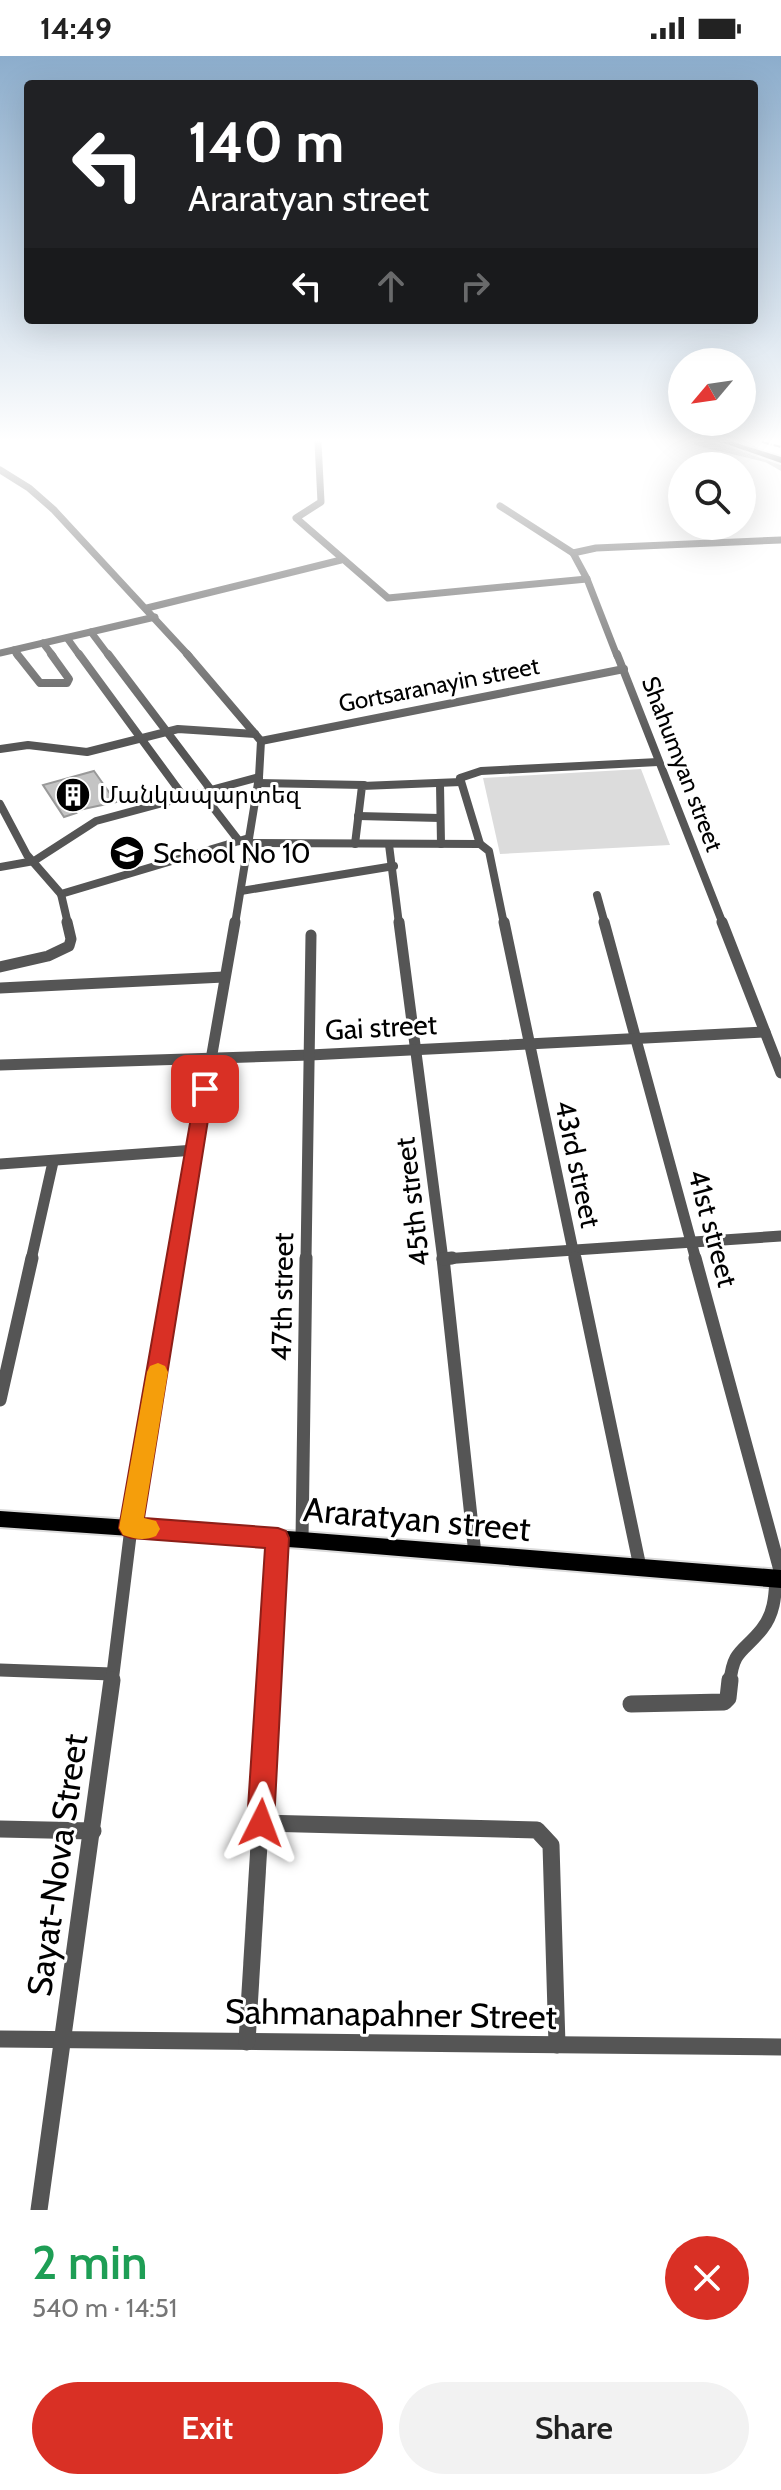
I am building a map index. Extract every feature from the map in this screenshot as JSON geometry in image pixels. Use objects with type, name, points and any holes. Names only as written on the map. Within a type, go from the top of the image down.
[{"type":"main road","name":"Araratyan street","points":[[0,1519],[779,1577]]},
{"type":"street","points":[[85,543],[155,617],[258,738],[259,780],[245,841],[241,891],[209,1059],[131,1528]]},
{"type":"street","points":[[322,543],[388,598],[587,579]]},
{"type":"street","name":"Shahumyan street","points":[[557,543],[573,553],[587,579],[781,1073]]},
{"type":"street","points":[[573,553],[596,548],[723,543]]},
{"type":"street","points":[[147,608],[341,560]]},
{"type":"street","points":[[0,653],[155,617]]},
{"type":"street","points":[[91,632],[245,841]]},
{"type":"street","points":[[67,638],[184,797]]},
{"type":"street","points":[[14,650],[39,685],[47,687],[67,683],[69,679],[43,643]]},
{"type":"street","name":"Gortsaranayin street","points":[[0,749],[28,745],[77,753],[193,729],[258,738],[624,669]]},
{"type":"street","points":[[107,692],[132,686]]},
{"type":"street","points":[[0,867],[34,861],[96,821],[259,780],[364,785],[440,784],[481,771],[658,762]]},
{"type":"street","name":"43rd street","points":[[460,780],[480,844],[489,851],[640,1567]]},
{"type":"street","points":[[440,784],[441,844]]},
{"type":"street","points":[[355,844],[360,789],[364,785]]},
{"type":"street","points":[[0,804],[19,842],[61,894],[71,939],[69,946],[48,956],[0,967]]},
{"type":"street","points":[[358,816],[440,818]]},
{"type":"street","points":[[61,894],[245,841],[480,844]]},
{"type":"street","name":"45th street","points":[[389,845],[443,1259],[475,1554]]},
{"type":"street","points":[[241,891],[394,866]]},
{"type":"street","name":"41st street","points":[[597,895],[693,1243],[779,1577]]},
{"type":"street","name":"47th street","points":[[302,1540],[311,935]]},
{"type":"street","points":[[0,988],[224,977]]},
{"type":"street","name":"Gai street","points":[[0,1065],[310,1055],[765,1032]]},
{"type":"street","points":[[0,1164],[195,1150]]},
{"type":"street","points":[[1,1396],[53,1162]]},
{"type":"street","points":[[443,1259],[781,1236]]},
{"type":"street","name":"Sayat-Nova Street","points":[[39,2210],[93,1831],[131,1528]]},
{"type":"street","points":[[247,2042],[278,1538]]},
{"type":"street","points":[[631,1704],[724,1702],[728,1698],[732,1660],[764,1627],[774,1607],[779,1577]]},
{"type":"street","points":[[0,1670],[112,1674]]},
{"type":"street","points":[[261,1823],[537,1830],[551,1845],[557,2045]]},
{"type":"street","points":[[0,1829],[93,1831]]},
{"type":"street","name":"Sahmanapahner Street","points":[[0,2039],[781,2047]]},
{"type":"shaded area","points":[[641,769],[670,845],[500,854],[483,778]]},
{"type":"building","points":[[94,771],[116,802],[74,811],[76,813],[64,817],[43,785]]},
{"type":"slow traffic","points":[[148,1529],[131,1528],[158,1372]]},
{"type":"place","name":"Մանկապարտեզ","points":[[73,795]]},
{"type":"place","name":"School No 10","points":[[127,853]]},
{"type":"route","points":[[205,1089],[131,1528],[278,1538],[261,1823]]}]
